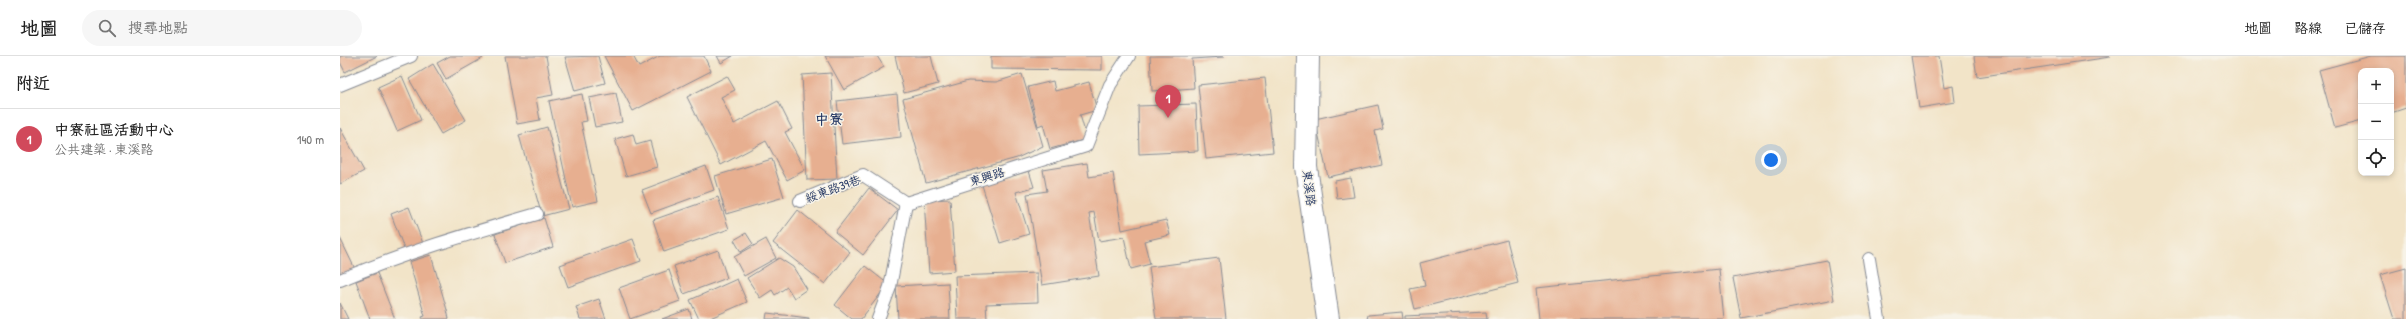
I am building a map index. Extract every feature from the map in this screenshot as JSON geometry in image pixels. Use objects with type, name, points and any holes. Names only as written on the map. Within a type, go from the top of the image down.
[{"type":"street","name":"東溪路","points":[[1308,56],[1306,167],[1328,319]]},
{"type":"lane","points":[[340,85],[411,56]]},
{"type":"lane","name":"東興路","points":[[906,203],[1086,146],[1110,85],[1129,56]]},
{"type":"lane","name":"綏東路39巷","points":[[800,201],[863,175],[906,203]]},
{"type":"lane","points":[[878,319],[890,287],[906,203]]},
{"type":"lane","points":[[340,280],[375,265],[457,237],[538,214]]},
{"type":"lane","points":[[1869,259],[1879,319]]},
{"type":"building","points":[[340,56],[377,56],[345,72],[340,62]]},
{"type":"building","points":[[450,56],[481,56],[483,58],[446,79],[437,63]]},
{"type":"building","points":[[505,56],[546,56],[553,95],[536,98],[540,120],[517,124]]},
{"type":"building","points":[[598,56],[605,83],[575,91],[565,57]]},
{"type":"building","points":[[604,56],[633,56],[639,67],[660,56],[704,56],[711,71],[633,111]]},
{"type":"building","points":[[717,56],[733,56],[721,63]]},
{"type":"building","points":[[825,56],[877,56],[884,67],[844,90]]},
{"type":"building","points":[[895,56],[931,56],[938,84],[904,93]]},
{"type":"building","points":[[991,56],[1102,56],[1102,70],[991,69]]},
{"type":"building","points":[[1150,56],[1224,57],[1192,59],[1194,88],[1152,91]]},
{"type":"building","points":[[1911,56],[1939,56],[1944,88],[1953,86],[1955,102],[1919,108]]},
{"type":"building","points":[[1974,56],[2110,56],[2110,57],[1977,77]]},
{"type":"building","points":[[2371,56],[2406,56],[2406,108],[2394,112],[2394,68],[2358,68],[2358,122],[2335,128],[2319,70]]},
{"type":"building","points":[[433,64],[466,120],[441,134],[409,79]]},
{"type":"building","points":[[831,73],[837,179],[807,180],[802,75]]},
{"type":"building","points":[[1022,74],[1043,146],[1017,158],[926,183],[903,99],[968,81],[996,82]]},
{"type":"building","points":[[402,76],[421,120],[397,131],[378,87]]},
{"type":"building","points":[[727,76],[735,90],[721,97],[734,124],[778,101],[792,129],[785,132],[805,170],[787,180],[766,141],[721,165],[687,97]]},
{"type":"building","points":[[1265,78],[1273,152],[1206,159],[1198,85]]},
{"type":"building","points":[[1053,81],[1055,91],[1089,82],[1097,110],[1080,115],[1087,139],[1050,149],[1043,124],[1038,126],[1028,87]]},
{"type":"building","points":[[616,93],[622,122],[595,127],[589,98]]},
{"type":"building","points":[[582,94],[587,121],[581,122],[598,201],[572,207],[549,101]]},
{"type":"building","points":[[897,94],[901,137],[842,144],[837,101]]},
{"type":"building","points":[[1196,104],[1198,151],[1139,154],[1138,106]]},
{"type":"building","points":[[1378,105],[1383,129],[1375,131],[1382,165],[1328,177],[1315,119]]},
{"type":"building","points":[[547,127],[569,209],[542,216],[519,135]]},
{"type":"building","points":[[340,128],[364,171],[340,184]]},
{"type":"building","points":[[633,134],[636,145],[650,141],[657,167],[626,176],[615,139]]},
{"type":"building","points":[[772,159],[784,197],[726,214],[715,176]]},
{"type":"building","points":[[1087,163],[1089,177],[1113,173],[1122,230],[1166,220],[1170,235],[1144,241],[1150,264],[1131,269],[1124,237],[1099,241],[1094,212],[1089,213],[1099,276],[1042,285],[1027,194],[1047,191],[1043,170]]},
{"type":"building","points":[[706,166],[714,190],[651,213],[642,190]]},
{"type":"building","points":[[1029,171],[1034,187],[1016,192],[1029,234],[1000,243],[982,185]]},
{"type":"building","points":[[1351,178],[1354,197],[1337,199],[1335,181]]},
{"type":"building","points":[[869,188],[898,210],[863,255],[835,232]]},
{"type":"building","points":[[718,197],[729,229],[664,252],[653,220]]},
{"type":"building","points":[[950,199],[955,271],[929,273],[924,200]]},
{"type":"building","points":[[409,207],[424,246],[406,254],[391,214]]},
{"type":"building","points":[[798,210],[850,252],[825,284],[773,243]]},
{"type":"building","points":[[544,218],[553,247],[505,263],[495,234]]},
{"type":"building","points":[[746,233],[753,244],[741,252],[734,240]]},
{"type":"building","points":[[340,238],[355,269],[340,277]]},
{"type":"building","points":[[633,239],[641,261],[568,287],[560,265]]},
{"type":"building","points":[[766,239],[776,258],[744,276],[734,257]]},
{"type":"building","points":[[1507,240],[1518,283],[1415,309],[1410,289],[1425,286],[1420,263]]},
{"type":"building","points":[[718,250],[727,278],[684,294],[674,266]]},
{"type":"building","points":[[431,255],[449,319],[423,319],[422,317],[425,316],[409,262]]},
{"type":"building","points":[[779,258],[793,267],[807,289],[794,298],[787,287],[775,295],[772,290],[760,298],[747,278]]},
{"type":"building","points":[[1219,258],[1226,319],[1156,319],[1149,267]]},
{"type":"building","points":[[1827,260],[1834,300],[1741,318],[1733,278]]},
{"type":"building","points":[[865,266],[888,284],[861,319],[852,319],[835,305]]},
{"type":"building","points":[[2406,268],[2406,319],[2394,319],[2380,275]]},
{"type":"building","points":[[1719,269],[1724,319],[1539,319],[1536,288]]},
{"type":"building","points":[[669,270],[680,301],[630,319],[619,288]]},
{"type":"building","points":[[377,273],[395,319],[370,319],[356,281]]},
{"type":"building","points":[[1037,273],[1038,302],[986,304],[987,319],[957,319],[955,276]]},
{"type":"building","points":[[737,279],[747,302],[708,319],[699,319],[690,300]]},
{"type":"building","points":[[948,283],[950,319],[898,319],[896,286]]},
{"type":"building","points":[[599,299],[606,319],[580,319],[576,307]]},
{"type":"building","points":[[340,303],[348,319],[340,319]]},
{"type":"building","points":[[689,309],[692,319],[662,319]]},
{"type":"building","points":[[1402,312],[1403,319],[1367,319],[1368,315]]},
{"type":"building","points":[[1486,312],[1487,319],[1405,319],[1405,316]]},
{"type":"building","points":[[767,313],[809,318],[809,319],[766,319]]},
{"type":"place","name":"中寮社區活動中心","points":[[1168,118]]},
{"type":"district","name":"中寮","points":[[829,119]]}]
